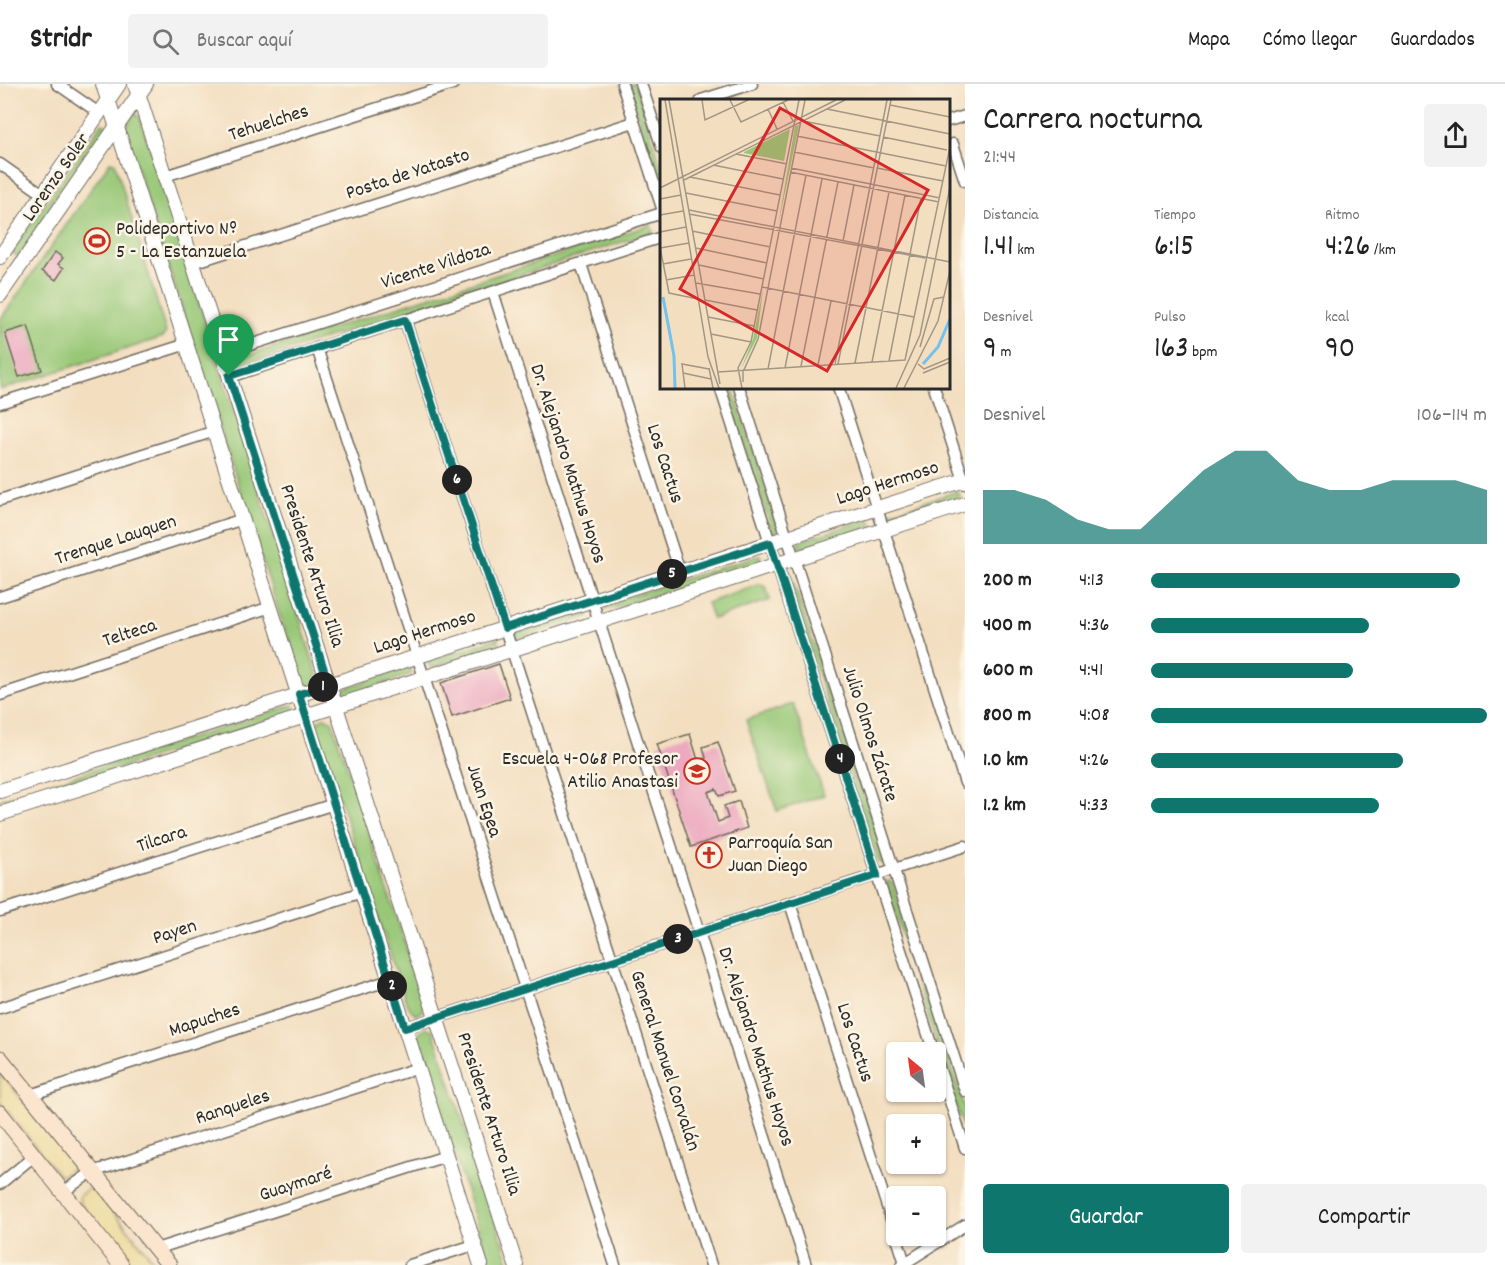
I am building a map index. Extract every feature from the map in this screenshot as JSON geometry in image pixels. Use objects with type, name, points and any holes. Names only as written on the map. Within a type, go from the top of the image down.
[{"type":"main road","points":[[0,1058],[169,1265]]},
{"type":"main road","points":[[0,1113],[120,1265]]},
{"type":"street","points":[[57,84],[99,113]]},
{"type":"street","points":[[103,84],[480,1265]]},
{"type":"street","name":"Lorenzo Soler","points":[[1,255],[119,84]]},
{"type":"street","name":"Tehuelches","points":[[165,176],[453,84]]},
{"type":"street","points":[[622,84],[660,202]]},
{"type":"street","points":[[641,84],[657,114],[660,134]]},
{"type":"street","points":[[703,99],[752,84]]},
{"type":"street","name":"Lorenzo Soler","points":[[0,295],[117,126],[140,88]]},
{"type":"street","name":"Presidente Arturo Illia","points":[[140,88],[165,176],[516,1265]]},
{"type":"street","points":[[950,120],[965,116]]},
{"type":"street","name":"Posta de Yatasto","points":[[193,263],[634,122]]},
{"type":"street","points":[[965,140],[951,145],[965,181]]},
{"type":"street","points":[[0,164],[43,194]]},
{"type":"street","name":"Vicente Vildoza","points":[[222,354],[660,214]]},
{"type":"street","name":"Vicente Vildoza","points":[[229,376],[660,238]]},
{"type":"street","points":[[1,255],[21,265]]},
{"type":"street","name":"Los Cactus","points":[[581,264],[680,572]]},
{"type":"street","name":"Dr. Alejandro Mathus Hoyos","points":[[493,292],[806,1265]]},
{"type":"street","name":"General Manuel Corvalán","points":[[405,320],[711,1265]]},
{"type":"street","points":[[0,403],[187,344]]},
{"type":"street","name":"Juan Egea","points":[[317,348],[615,1265]]},
{"type":"street","name":"Julio Olmos Zárate","points":[[720,388],[930,1042]]},
{"type":"street","name":"Julio Olmos Zárate","points":[[739,388],[965,1091]]},
{"type":"street","points":[[838,388],[965,783]]},
{"type":"street","points":[[933,388],[965,481]]},
{"type":"street","points":[[0,500],[215,431]]},
{"type":"street","name":"Lago Hermoso","points":[[0,791],[965,481]]},
{"type":"street","points":[[0,814],[965,504]]},
{"type":"street","name":"Trenque Lauquen","points":[[0,597],[243,519]]},
{"type":"street","name":"Telteca","points":[[0,695],[272,608]]},
{"type":"street","name":"Tilcara","points":[[0,911],[334,804]]},
{"type":"street","points":[[405,1028],[965,846]]},
{"type":"street","name":"Payen","points":[[0,1008],[362,892]]},
{"type":"street","name":"Los Cactus","points":[[790,903],[903,1264]]},
{"type":"street","name":"Mapuches","points":[[30,1095],[390,980]]},
{"type":"street","name":"Ranqueles","points":[[63,1192],[92,1172],[418,1068]]},
{"type":"street","points":[[946,1089],[965,1148]]},
{"type":"street","points":[[0,1184],[34,1156]]},
{"type":"street","name":"Guaymaré","points":[[156,1249],[446,1156]]},
{"type":"street","points":[[903,1264],[965,1225]]},
{"type":"street","points":[[410,1265],[474,1245]]},
{"type":"green space","points":[[628,84],[635,84],[660,163],[660,186]]},
{"type":"green space","points":[[134,112],[140,118],[317,673],[316,683],[307,686],[300,678],[125,130]]},
{"type":"green space","points":[[102,123],[108,126],[18,257],[12,252]]},
{"type":"green space","name":"Polideportivo Nº 5 - La Estanzuela","points":[[110,162],[115,163],[166,332],[163,337],[0,390],[0,320]]},
{"type":"green space","points":[[651,225],[653,232],[233,368],[231,361]]},
{"type":"green space","points":[[725,388],[732,388],[779,531],[776,535],[773,533]]},
{"type":"green space","points":[[958,491],[960,497],[889,520],[887,514]]},
{"type":"green space","points":[[870,519],[872,526],[800,548],[798,542]]},
{"type":"green space","points":[[760,555],[762,561],[604,611],[602,605]]},
{"type":"green space","points":[[788,567],[885,860],[883,864],[879,862],[786,575],[785,569]]},
{"type":"green space","points":[[761,584],[766,588],[770,600],[713,619],[707,603]]},
{"type":"green space","points":[[586,611],[588,616],[516,639],[514,634]]},
{"type":"green space","points":[[498,638],[500,645],[430,668],[428,662]]},
{"type":"green space","points":[[410,667],[412,674],[342,697],[340,690]]},
{"type":"green space","points":[[793,704],[824,795],[777,811],[746,720]]},
{"type":"green space","points":[[293,705],[295,711],[0,807],[0,800]]},
{"type":"green space","points":[[325,717],[332,721],[425,1004],[422,1012],[416,1015],[407,1005],[316,727],[318,721]]},
{"type":"green space","points":[[887,881],[892,882],[943,1042],[936,1042],[886,884]]},
{"type":"green space","points":[[426,1028],[433,1030],[510,1265],[490,1265],[416,1035]]},
{"type":"green space","points":[[946,1050],[965,1109],[965,1133],[946,1073]]},
{"type":"sand","points":[[0,1072],[73,1162],[73,1167],[63,1175],[58,1175],[0,1102]]},
{"type":"sand","points":[[91,1187],[157,1265],[130,1265],[80,1203],[79,1196]]},
{"type":"building","points":[[55,252],[63,258],[58,264],[64,268],[56,280],[42,271]]},
{"type":"building","points":[[28,326],[42,370],[19,377],[5,333]]},
{"type":"building","points":[[499,664],[510,698],[452,717],[441,683]]},
{"type":"building","points":[[690,734],[698,760],[706,758],[703,747],[718,742],[735,791],[719,796],[716,789],[708,792],[718,822],[728,818],[724,806],[739,801],[747,828],[691,847],[657,744]]},
{"type":"place","name":"Polideportivo Nº 5 - La Estanzuela","points":[[97,241]]},
{"type":"place","name":"Escuela 4-068 Profesor Atilio Anastasi","points":[[697,771]]},
{"type":"place","name":"Parroquía San Juan Diego","points":[[709,855]]},
{"type":"route","points":[[405,320],[505,628],[770,543],[877,875],[405,1028],[299,694],[329,685],[229,376],[405,320]]}]
